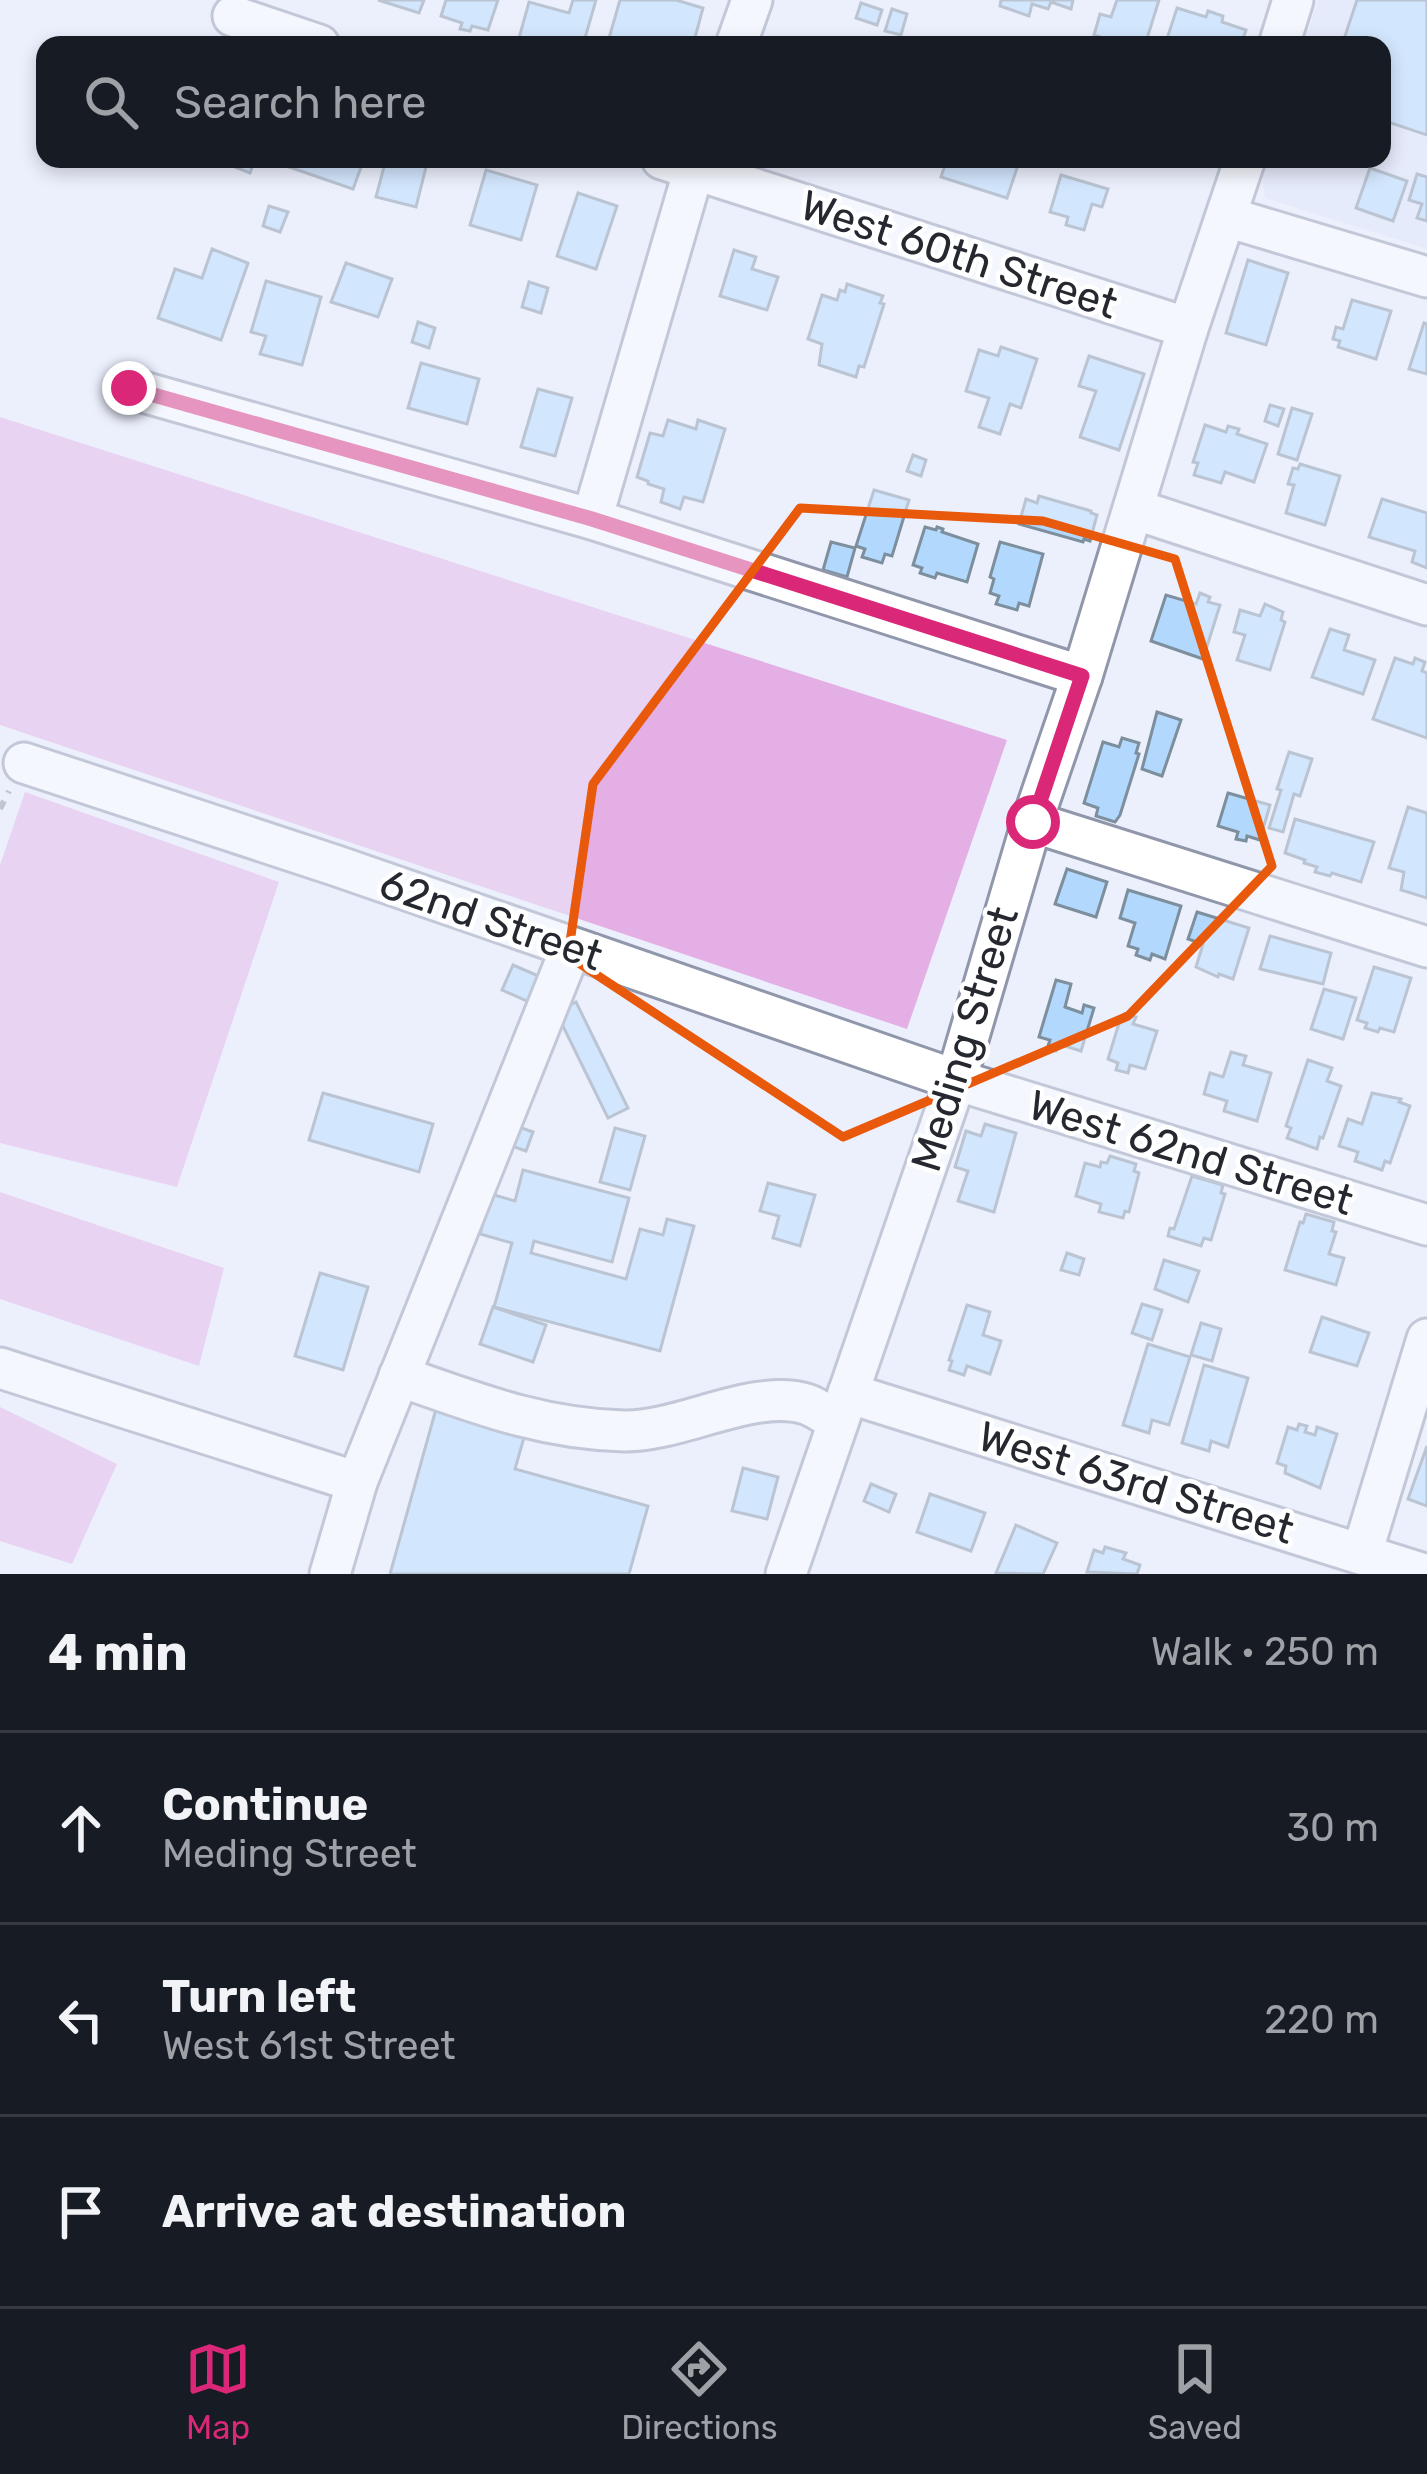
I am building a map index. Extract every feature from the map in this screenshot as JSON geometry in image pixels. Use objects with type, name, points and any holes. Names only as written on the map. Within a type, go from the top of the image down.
[{"type":"street","points":[[739,36],[752,0]]},
{"type":"street","points":[[1283,36],[1293,0]]},
{"type":"street","points":[[233,16],[292,36]]},
{"type":"street","points":[[592,519],[683,168]]},
{"type":"street","name":"West 60th Street","points":[[703,168],[1188,328]]},
{"type":"street","name":"Meding Street","points":[[786,1574],[956,1079],[1188,328],[1242,168]]},
{"type":"street","points":[[1227,217],[1427,277]]},
{"type":"street","points":[[129,388],[592,519],[1082,676]]},
{"type":"street","points":[[1134,509],[1427,605]]},
{"type":"street","name":"62nd Street","points":[[24,763],[956,1079]]},
{"type":"street","points":[[1033,822],[1427,947]]},
{"type":"street","points":[[330,1574],[357,1482],[571,948]]},
{"type":"street","name":"West 62nd Street","points":[[956,1079],[1427,1226]]},
{"type":"street","points":[[1362,1553],[1427,1339]]},
{"type":"street","points":[[0,1367],[357,1482]]},
{"type":"street","name":"West 63rd Street","points":[[399,1376],[520,1418],[628,1431],[672,1426],[770,1400],[843,1407],[1424,1574]]},
{"type":"highlighted area","points":[[800,508],[1043,521],[1175,559],[1272,866],[1128,1016],[843,1137],[568,956],[593,784]]},
{"type":"shaded area","points":[[1318,0],[1427,0],[1427,249],[1265,198],[1263,168],[1391,168],[1391,36],[1307,36]]},
{"type":"shaded area","points":[[0,417],[1007,740],[907,1029],[0,725]]},
{"type":"shaded area","points":[[25,792],[279,882],[177,1187],[0,1143],[0,865]]},
{"type":"shaded area","points":[[0,1192],[224,1268],[199,1366],[0,1299]]},
{"type":"shaded area","points":[[0,1407],[117,1464],[72,1564],[0,1541]]},
{"type":"building","points":[[378,0],[424,0],[419,13]]},
{"type":"building","points":[[446,0],[498,0],[488,30],[472,26],[470,31],[441,16]]},
{"type":"building","points":[[573,0],[596,0],[586,36],[520,36],[529,2],[569,13]]},
{"type":"building","points":[[620,0],[676,0],[703,8],[695,36],[610,36]]},
{"type":"building","points":[[1001,0],[1073,0],[1071,9],[1051,2],[1048,9],[1032,4],[1029,16],[1000,6]]},
{"type":"building","points":[[1117,0],[1159,0],[1148,36],[1094,35],[1100,14],[1111,17]]},
{"type":"building","points":[[1357,0],[1427,0],[1427,135],[1391,123],[1391,36],[1345,36]]},
{"type":"building","points":[[861,3],[882,10],[877,25],[856,18]]},
{"type":"building","points":[[1177,8],[1206,17],[1208,11],[1246,30],[1244,36],[1168,36]]},
{"type":"building","points":[[892,9],[907,14],[901,35],[885,31]]},
{"type":"building","points":[[292,168],[361,168],[353,189]]},
{"type":"building","points":[[384,168],[426,168],[416,207],[376,197]]},
{"type":"building","points":[[944,168],[1017,168],[1007,198],[941,177]]},
{"type":"building","points":[[1370,168],[1407,181],[1393,221],[1356,208]]},
{"type":"building","points":[[486,170],[537,185],[521,240],[470,225]]},
{"type":"building","points":[[1417,174],[1427,177],[1427,221],[1417,218],[1422,204],[1409,200]]},
{"type":"building","points":[[1061,175],[1108,189],[1102,207],[1092,204],[1084,230],[1066,225],[1068,217],[1050,212]]},
{"type":"building","points":[[578,193],[617,206],[596,269],[557,256]]},
{"type":"building","points":[[269,206],[288,212],[280,232],[263,226]]},
{"type":"building","points":[[212,249],[248,263],[221,340],[158,318],[175,269],[202,278]]},
{"type":"building","points":[[734,250],[756,257],[752,269],[778,277],[767,310],[720,296]]},
{"type":"building","points":[[1248,260],[1288,273],[1266,345],[1226,333]]},
{"type":"building","points":[[346,263],[392,279],[378,317],[331,302]]},
{"type":"building","points":[[266,281],[321,297],[302,365],[260,354],[266,336],[251,332]]},
{"type":"building","points":[[529,282],[548,288],[541,313],[522,307]]},
{"type":"building","points":[[847,284],[883,296],[880,303],[884,304],[864,367],[859,366],[856,377],[819,365],[822,344],[808,339],[822,295],[837,300]]},
{"type":"building","points":[[1352,300],[1391,311],[1376,359],[1338,347],[1340,341],[1333,339],[1336,327],[1343,329]]},
{"type":"building","points":[[418,322],[435,328],[429,348],[412,342]]},
{"type":"building","points":[[1427,324],[1427,374],[1409,369]]},
{"type":"building","points":[[1001,347],[1037,359],[1021,408],[1010,404],[1000,434],[979,427],[989,398],[966,391],[979,350],[998,356]]},
{"type":"building","points":[[1089,356],[1144,374],[1119,450],[1080,437],[1096,391],[1079,386]]},
{"type":"building","points":[[421,363],[479,379],[467,424],[408,408]]},
{"type":"building","points":[[538,389],[572,398],[555,456],[521,447]]},
{"type":"building","points":[[1270,405],[1284,409],[1278,426],[1265,421]]},
{"type":"building","points":[[1292,408],[1312,414],[1297,460],[1278,454]]},
{"type":"building","points":[[668,420],[696,429],[698,420],[725,429],[703,502],[684,497],[680,509],[661,502],[664,489],[637,477],[650,433],[663,436]]},
{"type":"building","points":[[1205,425],[1226,432],[1228,426],[1239,429],[1237,434],[1267,444],[1254,482],[1225,472],[1221,483],[1194,475],[1198,463],[1193,462]]},
{"type":"building","points":[[913,455],[926,460],[921,476],[907,471]]},
{"type":"building","points":[[1300,464],[1340,476],[1325,525],[1286,513],[1294,485],[1288,484],[1293,468]]},
{"type":"building","points":[[874,490],[909,500],[892,556],[885,554],[882,563],[862,557],[865,549],[856,546]]},
{"type":"building","points":[[1039,496],[1097,515],[1090,541],[1019,524],[1026,499],[1037,503]]},
{"type":"building","points":[[1382,499],[1427,513],[1427,568],[1412,562],[1415,551],[1369,537]]},
{"type":"building","points":[[925,527],[937,527],[978,544],[967,582],[937,573],[935,578],[913,565]]},
{"type":"building","points":[[831,542],[855,548],[847,577],[823,570]]},
{"type":"building","points":[[1000,542],[1043,554],[1029,606],[1019,603],[1017,610],[996,604],[999,596],[990,593]]},
{"type":"building","points":[[1200,593],[1210,597],[1208,602],[1220,605],[1203,659],[1151,641],[1166,595],[1196,604]]},
{"type":"building","points":[[1265,604],[1283,612],[1285,622],[1270,670],[1237,660],[1245,635],[1234,632],[1240,610],[1260,616]]},
{"type":"building","points":[[1330,629],[1349,635],[1344,650],[1375,660],[1363,694],[1312,677]]},
{"type":"building","points":[[1395,658],[1425,662],[1427,738],[1373,719]]},
{"type":"building","points":[[1157,712],[1181,720],[1162,776],[1142,769]]},
{"type":"building","points":[[1122,738],[1139,743],[1139,754],[1115,822],[1096,816],[1098,808],[1084,803],[1103,742],[1119,747]]},
{"type":"building","points":[[1289,752],[1312,759],[1300,796],[1294,794],[1283,832],[1269,828]]},
{"type":"building","points":[[1228,793],[1270,805],[1260,840],[1236,839],[1238,832],[1218,826]]},
{"type":"building","points":[[1408,807],[1427,813],[1427,898],[1401,890],[1404,872],[1389,868]]},
{"type":"building","points":[[1295,819],[1374,842],[1361,882],[1315,872],[1317,867],[1285,853]]},
{"type":"building","points":[[1067,869],[1107,882],[1096,917],[1055,904]]},
{"type":"building","points":[[1128,890],[1181,906],[1165,959],[1152,954],[1150,960],[1128,946],[1135,923],[1120,918]]},
{"type":"building","points":[[1197,912],[1249,928],[1233,979],[1196,967],[1203,944],[1188,939]]},
{"type":"building","points":[[1270,936],[1331,953],[1323,984],[1260,969]]},
{"type":"building","points":[[513,965],[557,984],[545,1009],[502,990]]},
{"type":"building","points":[[1374,967],[1411,978],[1394,1032],[1365,1028],[1367,1023],[1357,1020]]},
{"type":"building","points":[[1056,980],[1071,984],[1065,1007],[1082,1013],[1084,1005],[1094,1008],[1081,1051],[1059,1044],[1056,1051],[1047,1049],[1050,1040],[1039,1037]]},
{"type":"building","points":[[1324,989],[1356,998],[1343,1039],[1311,1029]]},
{"type":"building","points":[[576,1002],[628,1108],[608,1118],[556,1012]]},
{"type":"building","points":[[1125,1014],[1136,1017],[1133,1024],[1157,1031],[1145,1069],[1130,1065],[1128,1073],[1116,1070],[1118,1063],[1108,1059]]},
{"type":"building","points":[[1231,1052],[1246,1056],[1243,1065],[1271,1073],[1257,1121],[1224,1111],[1227,1101],[1204,1094],[1210,1073],[1223,1077]]},
{"type":"building","points":[[1308,1060],[1332,1068],[1327,1081],[1341,1086],[1317,1149],[1287,1138],[1291,1128],[1286,1126]]},
{"type":"building","points":[[323,1093],[433,1124],[419,1172],[309,1140]]},
{"type":"building","points":[[1372,1093],[1401,1099],[1410,1106],[1390,1163],[1385,1161],[1382,1170],[1355,1161],[1358,1152],[1339,1146],[1348,1119],[1362,1124]]},
{"type":"building","points":[[985,1124],[1016,1133],[994,1212],[958,1201],[968,1171],[955,1167],[966,1131],[981,1136]]},
{"type":"building","points":[[513,1125],[533,1132],[526,1151],[506,1144]]},
{"type":"building","points":[[615,1128],[645,1136],[630,1190],[600,1182]]},
{"type":"building","points":[[1110,1156],[1136,1164],[1134,1171],[1139,1173],[1129,1212],[1123,1218],[1099,1212],[1101,1204],[1076,1196],[1085,1163],[1100,1167]]},
{"type":"building","points":[[523,1170],[629,1198],[612,1262],[534,1241],[531,1253],[626,1279],[640,1229],[663,1235],[667,1219],[694,1226],[660,1351],[494,1307],[512,1243],[480,1234],[491,1194],[515,1201]]},
{"type":"building","points":[[1192,1176],[1223,1185],[1221,1193],[1225,1194],[1211,1240],[1204,1238],[1201,1246],[1168,1236]]},
{"type":"building","points":[[768,1183],[815,1195],[800,1246],[773,1238],[779,1216],[760,1211]]},
{"type":"building","points":[[1306,1214],[1334,1222],[1329,1254],[1344,1258],[1336,1285],[1285,1270]]},
{"type":"building","points":[[1067,1253],[1084,1259],[1079,1275],[1061,1270]]},
{"type":"building","points":[[1164,1260],[1199,1271],[1188,1302],[1155,1289]]},
{"type":"building","points":[[320,1273],[368,1287],[343,1370],[295,1356]]},
{"type":"building","points":[[1142,1304],[1162,1310],[1152,1340],[1132,1333]]},
{"type":"building","points":[[967,1305],[990,1312],[983,1335],[1001,1341],[990,1374],[967,1366],[964,1375],[949,1370]]},
{"type":"building","points":[[493,1307],[546,1325],[533,1362],[480,1344]]},
{"type":"building","points":[[1322,1317],[1369,1333],[1357,1366],[1310,1352]]},
{"type":"building","points":[[1201,1323],[1221,1329],[1212,1361],[1191,1355]]},
{"type":"building","points":[[1148,1344],[1190,1357],[1169,1425],[1152,1420],[1149,1433],[1123,1425]]},
{"type":"building","points":[[1204,1365],[1248,1378],[1228,1447],[1211,1441],[1209,1451],[1182,1443]]},
{"type":"building","points":[[436,1409],[525,1434],[515,1469],[648,1506],[629,1574],[390,1574]]},
{"type":"building","points":[[1299,1424],[1315,1435],[1317,1427],[1337,1434],[1320,1488],[1285,1473],[1286,1466],[1277,1463],[1288,1427],[1297,1430]]},
{"type":"building","points":[[1427,1446],[1427,1506],[1408,1499]]},
{"type":"building","points":[[743,1468],[778,1477],[767,1519],[732,1511]]},
{"type":"building","points":[[871,1484],[896,1494],[889,1512],[864,1501]]},
{"type":"building","points":[[930,1494],[985,1513],[971,1551],[917,1532]]},
{"type":"building","points":[[1016,1525],[1057,1543],[1043,1574],[996,1573]]},
{"type":"building","points":[[1105,1547],[1126,1553],[1123,1559],[1140,1565],[1137,1574],[1087,1572],[1094,1550],[1103,1553]]},
{"type":"route","points":[[129,388],[592,519],[1082,676],[1033,822]]}]
